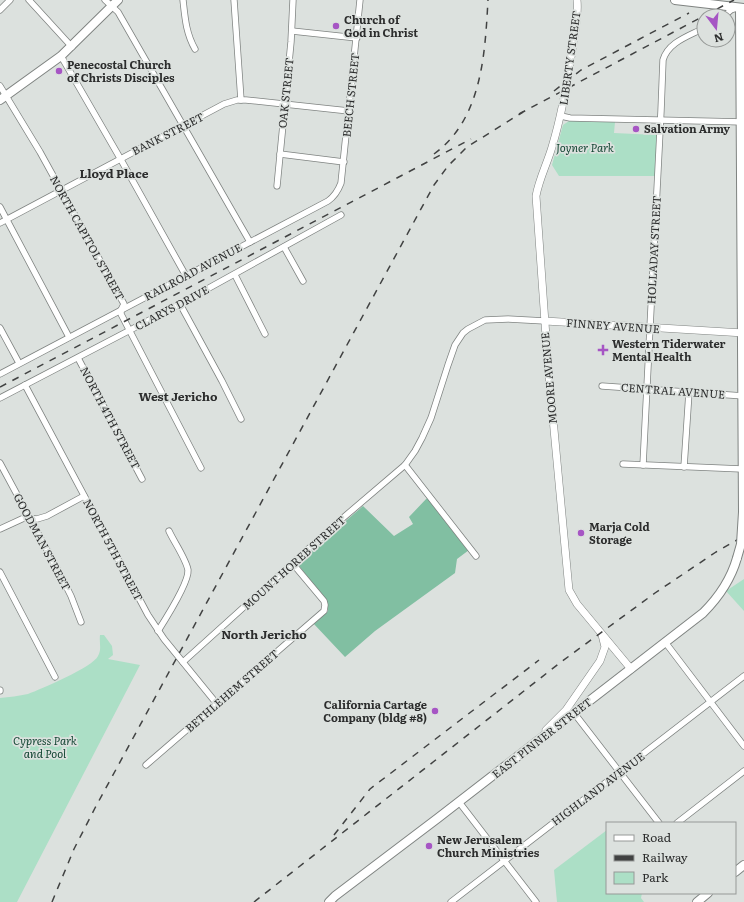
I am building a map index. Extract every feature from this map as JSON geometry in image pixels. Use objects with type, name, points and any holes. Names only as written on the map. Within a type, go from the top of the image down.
[{"type":"main road","points":[[675,0],[742,8]]},
{"type":"main road","points":[[3,98],[72,47],[115,3]]},
{"type":"main road","name":"EAST PINNER STREET","points":[[329,902],[703,613],[724,588],[729,578],[741,544],[743,512],[742,8]]},
{"type":"main road","points":[[736,871],[744,865]]},
{"type":"main road","points":[[697,902],[707,894]]},
{"type":"street","points":[[0,10],[10,0]]},
{"type":"street","points":[[29,0],[72,47]]},
{"type":"street","points":[[105,0],[115,3],[118,12],[250,242]]},
{"type":"street","points":[[184,0],[186,27],[189,38],[195,49]]},
{"type":"street","points":[[234,0],[241,100]]},
{"type":"street","name":"OAK STREET","points":[[276,186],[292,31],[293,0]]},
{"type":"street","name":"BEECH STREET","points":[[339,189],[344,162],[360,0]]},
{"type":"street","name":"LIBERTY STREET","points":[[561,116],[578,10],[577,0]]},
{"type":"street","points":[[292,31],[357,38]]},
{"type":"street","name":"HOLLADAY STREET","points":[[643,465],[663,60],[667,50],[670,47],[696,32]]},
{"type":"street","points":[[61,56],[186,276]]},
{"type":"street","name":"NORTH CAPITOL STREET","points":[[0,86],[3,98],[61,191],[124,304],[121,314],[202,468]]},
{"type":"street","name":"BANK STREET","points":[[0,223],[224,104],[241,100],[349,111]]},
{"type":"street","points":[[561,116],[570,118],[742,122]]},
{"type":"street","name":"MOORE AVENUE","points":[[561,116],[550,154],[537,187],[536,196],[545,321],[569,590],[574,600],[631,669]]},
{"type":"street","points":[[280,154],[344,162]]},
{"type":"street","name":"RAILROAD AVENUE","points":[[0,374],[328,201],[339,189]]},
{"type":"street","points":[[0,207],[69,337]]},
{"type":"street","name":"CLARYS DRIVE","points":[[0,398],[235,275],[341,215]]},
{"type":"street","points":[[284,247],[303,281]]},
{"type":"street","points":[[235,275],[265,334]]},
{"type":"street","points":[[180,304],[228,391],[241,419]]},
{"type":"street","name":"FINNEY AVENUE","points":[[405,465],[415,451],[431,418],[455,345],[463,333],[473,325],[484,320],[508,319],[743,333]]},
{"type":"street","points":[[0,328],[19,363]]},
{"type":"street","name":"NORTH 4TH STREET","points":[[78,358],[142,479]]},
{"type":"street","name":"NORTH 5TH STREET","points":[[25,385],[158,631],[217,704]]},
{"type":"street","name":"CENTRAL AVENUE","points":[[602,386],[743,396]]},
{"type":"street","points":[[684,467],[689,392]]},
{"type":"street","name":"GOODMAN STREET","points":[[0,463],[62,578],[81,622]]},
{"type":"street","points":[[623,464],[742,469]]},
{"type":"street","points":[[405,465],[476,556]]},
{"type":"street","name":"MOUNT HOREB STREET","points":[[183,662],[337,523],[405,465]]},
{"type":"street","points":[[0,529],[19,520],[47,516],[84,496]]},
{"type":"street","points":[[158,631],[175,602],[188,574],[187,565],[169,531]]},
{"type":"street","name":"BETHLEHEM STREET","points":[[146,765],[318,616],[325,608],[324,601],[293,564]]},
{"type":"street","points":[[0,572],[55,677]]},
{"type":"street","points":[[512,761],[559,719],[584,685],[602,657],[604,647],[602,633]]},
{"type":"street","points":[[665,642],[744,746]]},
{"type":"street","name":"HIGHLAND AVENUE","points":[[451,902],[744,676]]},
{"type":"street","points":[[574,713],[658,822]]},
{"type":"street","points":[[678,822],[744,771]]},
{"type":"street","points":[[459,802],[536,902]]},
{"type":"green space","name":"Joyner Park","points":[[569,121],[615,122],[614,133],[657,135],[655,176],[559,176],[552,165],[563,125]]},
{"type":"green space","points":[[428,497],[469,550],[457,559],[455,573],[375,631],[345,657],[313,623],[328,611],[328,604],[297,563],[363,506],[394,536],[413,524],[409,517]]},
{"type":"green space","points":[[744,579],[744,611],[726,591]]},
{"type":"green space","name":"Cypress Park and Pool","points":[[100,635],[104,635],[112,646],[113,655],[108,659],[140,665],[17,902],[0,902],[0,698],[28,694],[44,688],[87,666],[98,656],[100,648]]},
{"type":"green space","points":[[606,831],[606,894],[642,894],[641,898],[644,902],[557,902],[554,870]]},
{"type":"railway","points":[[434,154],[450,140],[462,123],[471,104],[478,84],[482,63],[488,0]]},
{"type":"railway","points":[[519,114],[734,0]]},
{"type":"railway","points":[[554,91],[581,70],[689,13]]},
{"type":"railway","points":[[52,902],[74,849],[95,808],[434,185],[448,166],[467,147],[523,112]]},
{"type":"railway","points":[[0,387],[471,139]]},
{"type":"railway","points":[[254,902],[561,662],[655,593],[716,552],[744,536]]},
{"type":"railway","points":[[334,835],[370,789],[539,660]]},
{"type":"place","name":"Church of God in Christ","points":[[336,26]]},
{"type":"place","name":"Penecostal Church of Christs Disciples","points":[[59,71]]},
{"type":"place","name":"Salvation Army","points":[[636,129]]},
{"type":"place","name":"Western Tiderwater Mental Health","points":[[603,350]]},
{"type":"place","name":"Marja Cold Storage","points":[[581,533]]},
{"type":"place","name":"California Cartage Company (bldg #8)","points":[[435,711]]},
{"type":"place","name":"New Jerusalem Church Ministries","points":[[429,846]]},
{"type":"district","name":"Lloyd Place","points":[[114,174]]},
{"type":"district","name":"West Jericho","points":[[178,397]]},
{"type":"district","name":"North Jericho","points":[[264,635]]}]
